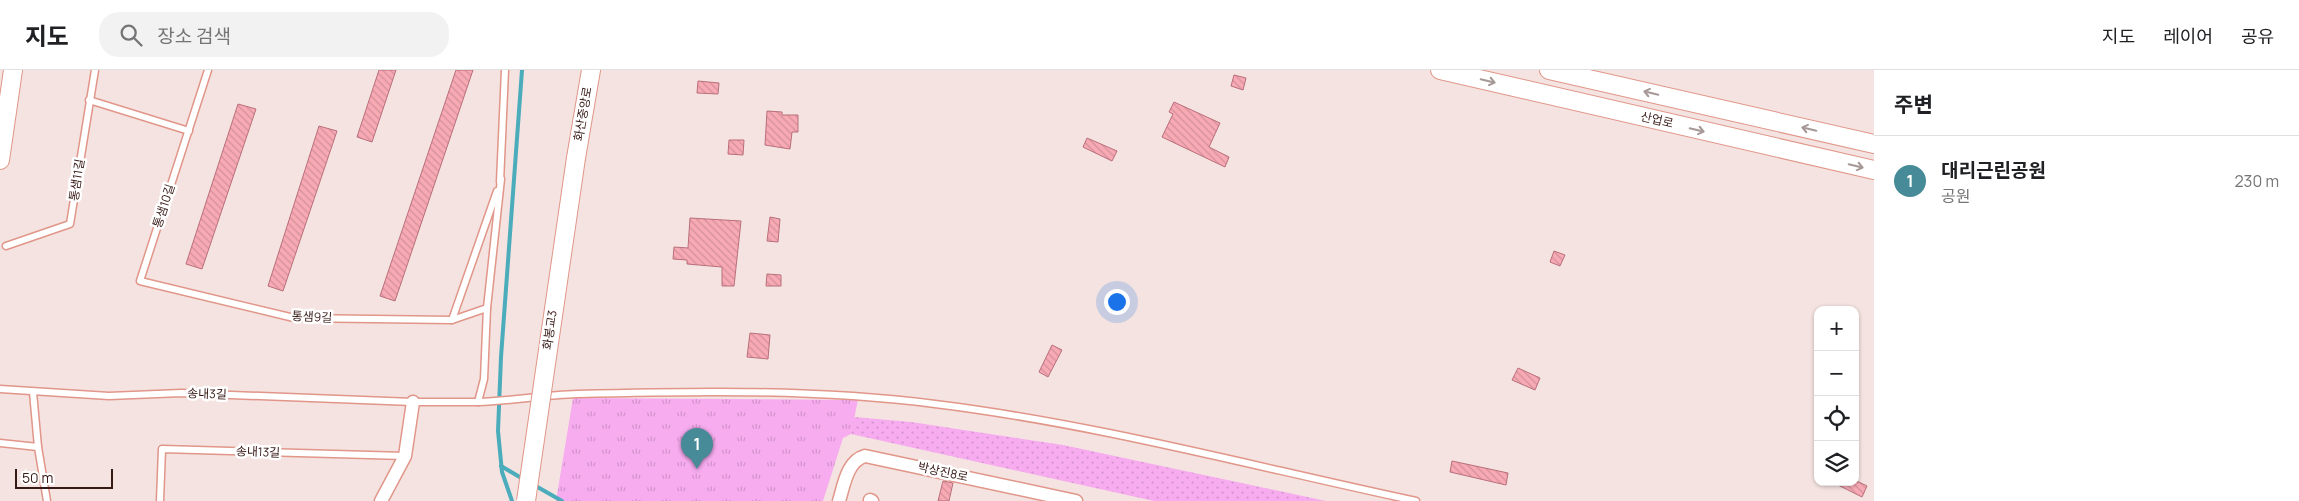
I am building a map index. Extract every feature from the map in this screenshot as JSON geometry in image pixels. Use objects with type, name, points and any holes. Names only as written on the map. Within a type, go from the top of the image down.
[{"type":"main road","points":[[0,160],[13,70]]},
{"type":"main road","name":"화산중앙로","points":[[576,158],[591,70]]},
{"type":"main road","name":"산업로","points":[[1440,70],[1874,170]]},
{"type":"main road","name":"산업로","points":[[1549,70],[1874,144]]},
{"type":"main road","name":"화봉교3","points":[[526,501],[576,158]]},
{"type":"street","points":[[381,501],[405,456],[413,402]]},
{"type":"street","name":"박상진8로","points":[[838,501],[854,461],[866,456],[1068,500]]},
{"type":"lane","name":"통샘11길","points":[[6,246],[70,224],[95,70]]},
{"type":"lane","name":"통샘10길","points":[[140,281],[208,70]]},
{"type":"lane","points":[[478,402],[484,379],[487,308],[501,178],[505,70]]},
{"type":"lane","points":[[89,100],[188,131]]},
{"type":"lane","points":[[452,320],[501,178]]},
{"type":"lane","name":"통샘9길","points":[[140,281],[294,318],[452,320],[487,308]]},
{"type":"lane","name":"송내3길","points":[[0,389],[108,396],[181,393],[413,402],[490,402],[575,394],[727,393],[857,398],[932,404],[1003,414],[1078,428],[1416,501]]},
{"type":"lane","points":[[34,392],[38,447],[47,501]]},
{"type":"lane","points":[[0,443],[38,447]]},
{"type":"lane","name":"송내13길","points":[[160,501],[162,449],[405,456]]},
{"type":"green space","points":[[573,398],[858,400],[851,434],[843,438],[823,501],[556,501]]},
{"type":"green space","points":[[854,417],[911,422],[1063,445],[1326,501],[1154,501],[851,434]]},
{"type":"building","points":[[379,70],[396,70],[372,142],[357,137]]},
{"type":"building","points":[[456,70],[473,70],[395,301],[380,296]]},
{"type":"building","points":[[1234,75],[1246,78],[1243,90],[1231,86]]},
{"type":"building","points":[[698,81],[719,83],[718,94],[697,93]]},
{"type":"building","points":[[1174,102],[1220,123],[1209,147],[1229,157],[1225,167],[1162,137],[1173,114],[1169,112]]},
{"type":"building","points":[[238,104],[256,109],[202,269],[186,264]]},
{"type":"building","points":[[767,111],[782,112],[782,115],[798,115],[798,132],[792,132],[790,149],[765,145]]},
{"type":"building","points":[[319,126],[337,131],[283,291],[268,286]]},
{"type":"building","points":[[1087,138],[1117,151],[1112,161],[1083,147]]},
{"type":"building","points":[[729,140],[744,140],[743,155],[728,154]]},
{"type":"building","points":[[770,217],[780,219],[778,242],[767,241]]},
{"type":"building","points":[[690,218],[741,221],[734,286],[722,286],[722,267],[687,264],[687,260],[673,259],[674,247],[688,248]]},
{"type":"building","points":[[1554,251],[1565,255],[1560,266],[1550,262]]},
{"type":"building","points":[[767,274],[781,275],[781,286],[766,286]]},
{"type":"building","points":[[750,333],[770,335],[768,359],[747,357]]},
{"type":"building","points":[[1052,345],[1062,350],[1048,377],[1039,372]]},
{"type":"building","points":[[1518,368],[1540,378],[1535,390],[1512,380]]},
{"type":"building","points":[[1452,461],[1508,473],[1506,485],[1450,472]]},
{"type":"building","points":[[943,481],[953,483],[949,501],[938,501]]},
{"type":"building","points":[[1859,482],[1867,486],[1862,497],[1840,486],[1859,486]]},
{"type":"waterway","points":[[512,501],[502,472],[498,431],[501,357],[522,70]]},
{"type":"waterway","points":[[501,466],[523,479]]},
{"type":"waterway","points":[[534,485],[562,501]]},
{"type":"place","name":"대리근린공원","points":[[697,469]]}]
